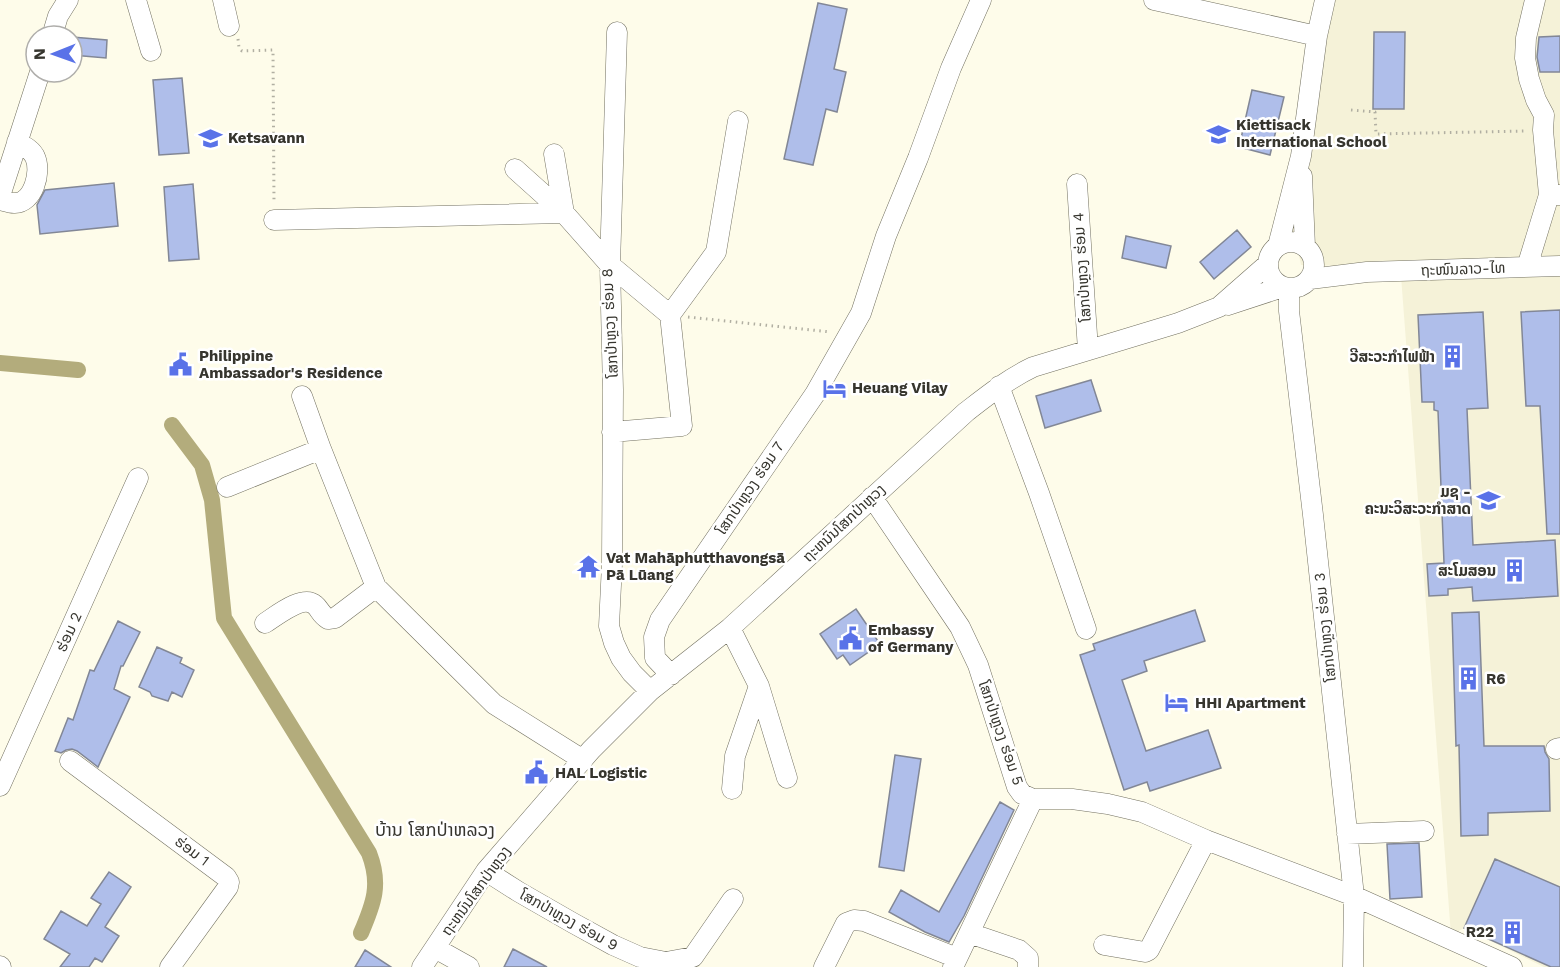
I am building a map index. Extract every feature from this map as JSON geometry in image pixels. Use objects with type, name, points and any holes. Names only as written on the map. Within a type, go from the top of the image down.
[{"type":"street","points":[[136,0],[151,51]]},
{"type":"street","points":[[223,0],[229,26]]},
{"type":"street","name":"ໂສກປ່າຫຼວງ ຮ່ອມ 7","points":[[671,675],[655,658],[654,637],[660,620],[815,394],[861,314],[886,236],[951,68],[981,0]]},
{"type":"street","points":[[1154,0],[1317,36]]},
{"type":"street","points":[[1278,246],[1300,156],[1317,36],[1325,0]]},
{"type":"street","points":[[1527,267],[1554,195],[1543,130],[1544,115],[1529,79],[1525,58],[1526,38],[1535,0]]},
{"type":"street","points":[[56,24],[66,1]]},
{"type":"street","points":[[617,32],[610,265],[670,315]]},
{"type":"street","points":[[17,142],[35,156],[38,169],[36,183],[31,194],[25,200],[14,204],[0,198],[17,142],[36,84]]},
{"type":"street","points":[[612,432],[682,426],[670,315],[716,252],[738,121]]},
{"type":"street","points":[[274,220],[564,213],[554,154]]},
{"type":"street","points":[[1219,307],[1286,287],[1297,287],[1310,279],[1313,272],[1300,156]]},
{"type":"street","name":"ໂສກປ່າຫຼວງ ຮ່ອມ 8","points":[[515,169],[564,213],[610,265],[613,390],[612,564],[609,626],[621,658],[650,691]]},
{"type":"street","name":"ໂສກປ່າຫຼວງ ຮ່ອມ 4","points":[[1077,184],[1088,350]]},
{"type":"street","points":[[1286,287],[1272,278],[1269,272],[1268,264],[1273,251],[1278,246],[1292,242],[1299,243],[1309,252]]},
{"type":"street","name":"ຖະໜົນລາວ-ໄທ","points":[[1309,252],[1367,272]]},
{"type":"street","name":"ຖະຫນົນໂສກປ່າຫຼວງ","points":[[422,967],[486,871],[583,760],[650,691],[730,628],[966,412],[1016,375],[1178,323],[1219,307],[1268,264]]},
{"type":"street","name":"ຖະໜົນລາວ-ໄທ","points":[[1310,279],[1367,272],[1560,266]]},
{"type":"street","name":"ໂສກປ່າຫຼວງ ຮ່ອມ 3","points":[[1286,287],[1347,834],[1353,896],[1353,967]]},
{"type":"street","points":[[999,386],[1040,493],[1086,629]]},
{"type":"street","points":[[302,396],[376,587],[494,704],[583,760]]},
{"type":"street","points":[[227,487],[321,449]]},
{"type":"street","name":"ຮ່ອມ 2","points":[[0,786],[138,478]]},
{"type":"street","name":"ໂສກປ່າຫຼວງ ຮ່ອມ 5","points":[[872,497],[960,627],[978,665],[1017,787],[1022,794],[1033,799],[1072,799],[1142,812],[1206,840],[1353,896],[1512,967]]},
{"type":"street","points":[[265,623],[300,602],[308,601],[314,604],[321,615],[328,619],[335,618],[376,587]]},
{"type":"street","points":[[730,628],[759,686],[786,778]]},
{"type":"street","points":[[732,789],[735,756],[759,686]]},
{"type":"street","name":"ຮ່ອມ 1","points":[[70,761],[226,877],[229,882],[228,887],[170,967]]},
{"type":"street","points":[[824,967],[846,923],[854,920],[864,921],[955,963],[1033,799]]},
{"type":"street","points":[[1347,834],[1424,831]]},
{"type":"street","points":[[1104,945],[1145,952],[1149,950],[1206,840]]},
{"type":"street","name":"ໂສກປ່າຫຼວງ ຮ່ອມ 9","points":[[486,871],[613,945],[640,957],[666,962],[693,957],[733,899]]},
{"type":"street","points":[[969,933],[1019,950],[1028,958],[1028,967]]},
{"type":"street","points":[[435,948],[469,967]]},
{"type":"path","points":[[229,26],[237,28],[239,48],[242,51],[273,50],[274,220]]},
{"type":"path","points":[[1351,110],[1375,112],[1377,134],[1543,130]]},
{"type":"path","points":[[670,315],[832,332]]},
{"type":"shaded area","points":[[1330,0],[1560,0],[1560,261],[1396,267],[1301,265],[1299,255],[1285,246]]},
{"type":"shaded area","name":"ມຊ - ຄະນະວິສະວະກຳສາດ","points":[[1560,272],[1560,967],[1544,967],[1464,928],[1451,935],[1401,276]]},
{"type":"building","points":[[818,3],[847,9],[834,69],[846,72],[837,112],[826,109],[813,165],[784,159]]},
{"type":"building","points":[[1374,32],[1405,32],[1404,109],[1373,109]]},
{"type":"building","points":[[1560,36],[1560,72],[1540,72],[1537,57],[1539,37]]},
{"type":"building","points":[[84,38],[107,40],[106,58],[84,56]]},
{"type":"building","points":[[182,78],[189,153],[159,155],[153,80]]},
{"type":"building","points":[[1252,90],[1284,97],[1270,155],[1239,147]]},
{"type":"building","points":[[114,183],[118,226],[40,234],[37,205],[45,190]]},
{"type":"building","points":[[193,184],[199,259],[169,261],[164,187]]},
{"type":"building","points":[[1237,230],[1251,247],[1214,279],[1200,262]]},
{"type":"building","points":[[1126,236],[1171,246],[1166,268],[1122,258]]},
{"type":"building","points":[[1560,310],[1560,534],[1547,534],[1540,406],[1526,406],[1521,312]]},
{"type":"building","points":[[1483,312],[1488,408],[1467,409],[1473,545],[1555,540],[1558,596],[1473,601],[1472,587],[1448,589],[1448,595],[1429,596],[1427,564],[1444,563],[1438,411],[1434,410],[1434,402],[1422,402],[1418,315]]},
{"type":"building","points":[[1091,380],[1101,411],[1045,428],[1036,396]]},
{"type":"building","name":"Embassy of Germany","points":[[856,609],[880,644],[850,665],[843,655],[837,659],[820,634]]},
{"type":"building","points":[[1195,610],[1205,641],[1144,661],[1147,671],[1122,680],[1146,751],[1208,730],[1221,768],[1150,791],[1147,782],[1124,790],[1080,655],[1095,650],[1093,644]]},
{"type":"building","points":[[1479,612],[1484,746],[1544,746],[1549,759],[1550,811],[1488,813],[1488,835],[1461,836],[1452,613]]},
{"type":"building","points":[[118,621],[140,632],[121,666],[114,689],[130,697],[98,767],[72,749],[61,753],[55,751],[68,718],[73,720],[90,670],[94,671]]},
{"type":"building","points":[[157,647],[182,658],[180,663],[194,670],[182,697],[172,692],[168,701],[152,696],[150,692],[139,687]]},
{"type":"building","points":[[895,755],[921,759],[904,871],[879,867]]},
{"type":"building","points":[[1000,802],[1014,810],[964,916],[949,942],[889,912],[901,890],[939,912]]},
{"type":"building","points":[[1419,843],[1422,897],[1390,899],[1387,844]]},
{"type":"building","points":[[1495,859],[1560,887],[1560,967],[1551,967],[1464,928]]},
{"type":"building","points":[[109,872],[131,887],[105,927],[119,936],[102,962],[95,958],[89,967],[60,967],[70,954],[44,939],[61,911],[87,926],[101,904],[91,898]]},
{"type":"building","points":[[513,949],[547,967],[504,967]]},
{"type":"building","points":[[365,950],[391,967],[355,967]]},
{"type":"waterway","points":[[0,363],[78,370]]},
{"type":"waterway","points":[[172,425],[202,465],[212,500],[224,618],[369,853],[375,874],[375,884],[372,903],[361,933]]},
{"type":"place","name":"Kiettisack International School","points":[[1218,134]]},
{"type":"place","name":"Ketsavann","points":[[210,138]]},
{"type":"place","name":"ວີສະວະກຳໄຟຟ້າ","points":[[1453,357]]},
{"type":"place","name":"Philippine Ambassador's Residence","points":[[181,365]]},
{"type":"place","name":"Heuang Vilay","points":[[834,388]]},
{"type":"place","name":"ມຊ - ຄະນະວິສະວະກຳສາດ","points":[[1489,501]]},
{"type":"place","name":"Vat Mahāphutthavongsā Pā Lūang","points":[[588,567]]},
{"type":"place","name":"ສະໂມສອນ","points":[[1514,571]]},
{"type":"place","name":"Embassy of Germany","points":[[850,639]]},
{"type":"place","name":"R6","points":[[1468,679]]},
{"type":"place","name":"HHI Apartment","points":[[1177,703]]},
{"type":"place","name":"HAL Logistic","points":[[537,773]]},
{"type":"place","name":"R22","points":[[1512,932]]},
{"type":"district","name":"ບ້ານ ໂສກປ່າຫລວງ","points":[[435,829]]}]
